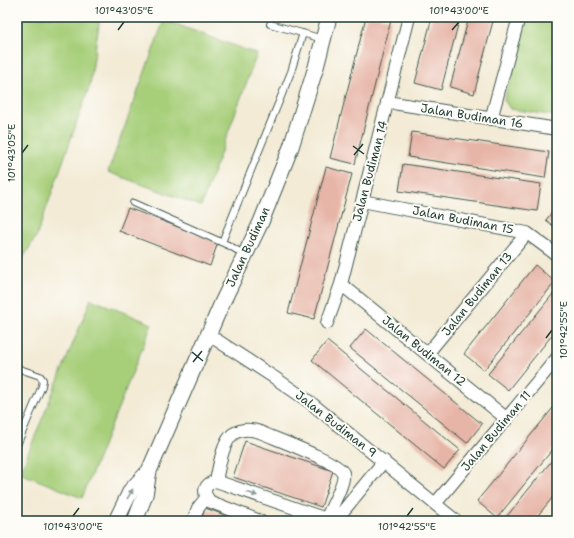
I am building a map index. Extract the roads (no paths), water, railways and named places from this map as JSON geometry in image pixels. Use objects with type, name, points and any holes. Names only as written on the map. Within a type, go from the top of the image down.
[{"type":"street","name":"Jalan Budiman","points":[[135,521],[145,495],[149,471],[222,303],[261,222],[291,147],[316,67],[329,17]]},
{"type":"street","name":"Jalan Budiman 14","points":[[327,323],[341,284],[409,17]]},
{"type":"street","points":[[491,119],[520,17]]},
{"type":"street","name":"Jalan Budiman 16","points":[[387,102],[557,129]]},
{"type":"street","name":"Jalan Budiman 15","points":[[362,201],[527,233],[557,255]]},
{"type":"street","name":"Jalan Budiman 13","points":[[427,354],[527,233]]},
{"type":"street","name":"Jalan Budiman 12","points":[[341,284],[506,419]]},
{"type":"street","name":"Jalan Budiman 9","points":[[209,335],[311,403],[456,521]]},
{"type":"street","name":"Jalan Budiman 11","points":[[436,504],[557,358]]},
{"type":"street","points":[[216,481],[225,447],[233,433],[242,430],[260,432],[323,459],[338,467],[343,472],[344,478],[331,520]]},
{"type":"street","points":[[331,520],[384,461]]},
{"type":"street","name":"Jalan Budiman","points":[[116,521],[131,490],[149,471]]},
{"type":"street","points":[[260,521],[210,502],[206,498],[204,492],[206,487],[211,482],[216,481],[331,520]]},
{"type":"street","points":[[193,521],[198,508],[206,498]]},
{"type":"lane","points":[[270,24],[323,39]]},
{"type":"lane","points":[[222,242],[291,72],[303,33]]},
{"type":"lane","points":[[133,203],[222,242],[245,255]]},
{"type":"lane","points":[[17,368],[40,376],[42,386],[17,445]]}]
